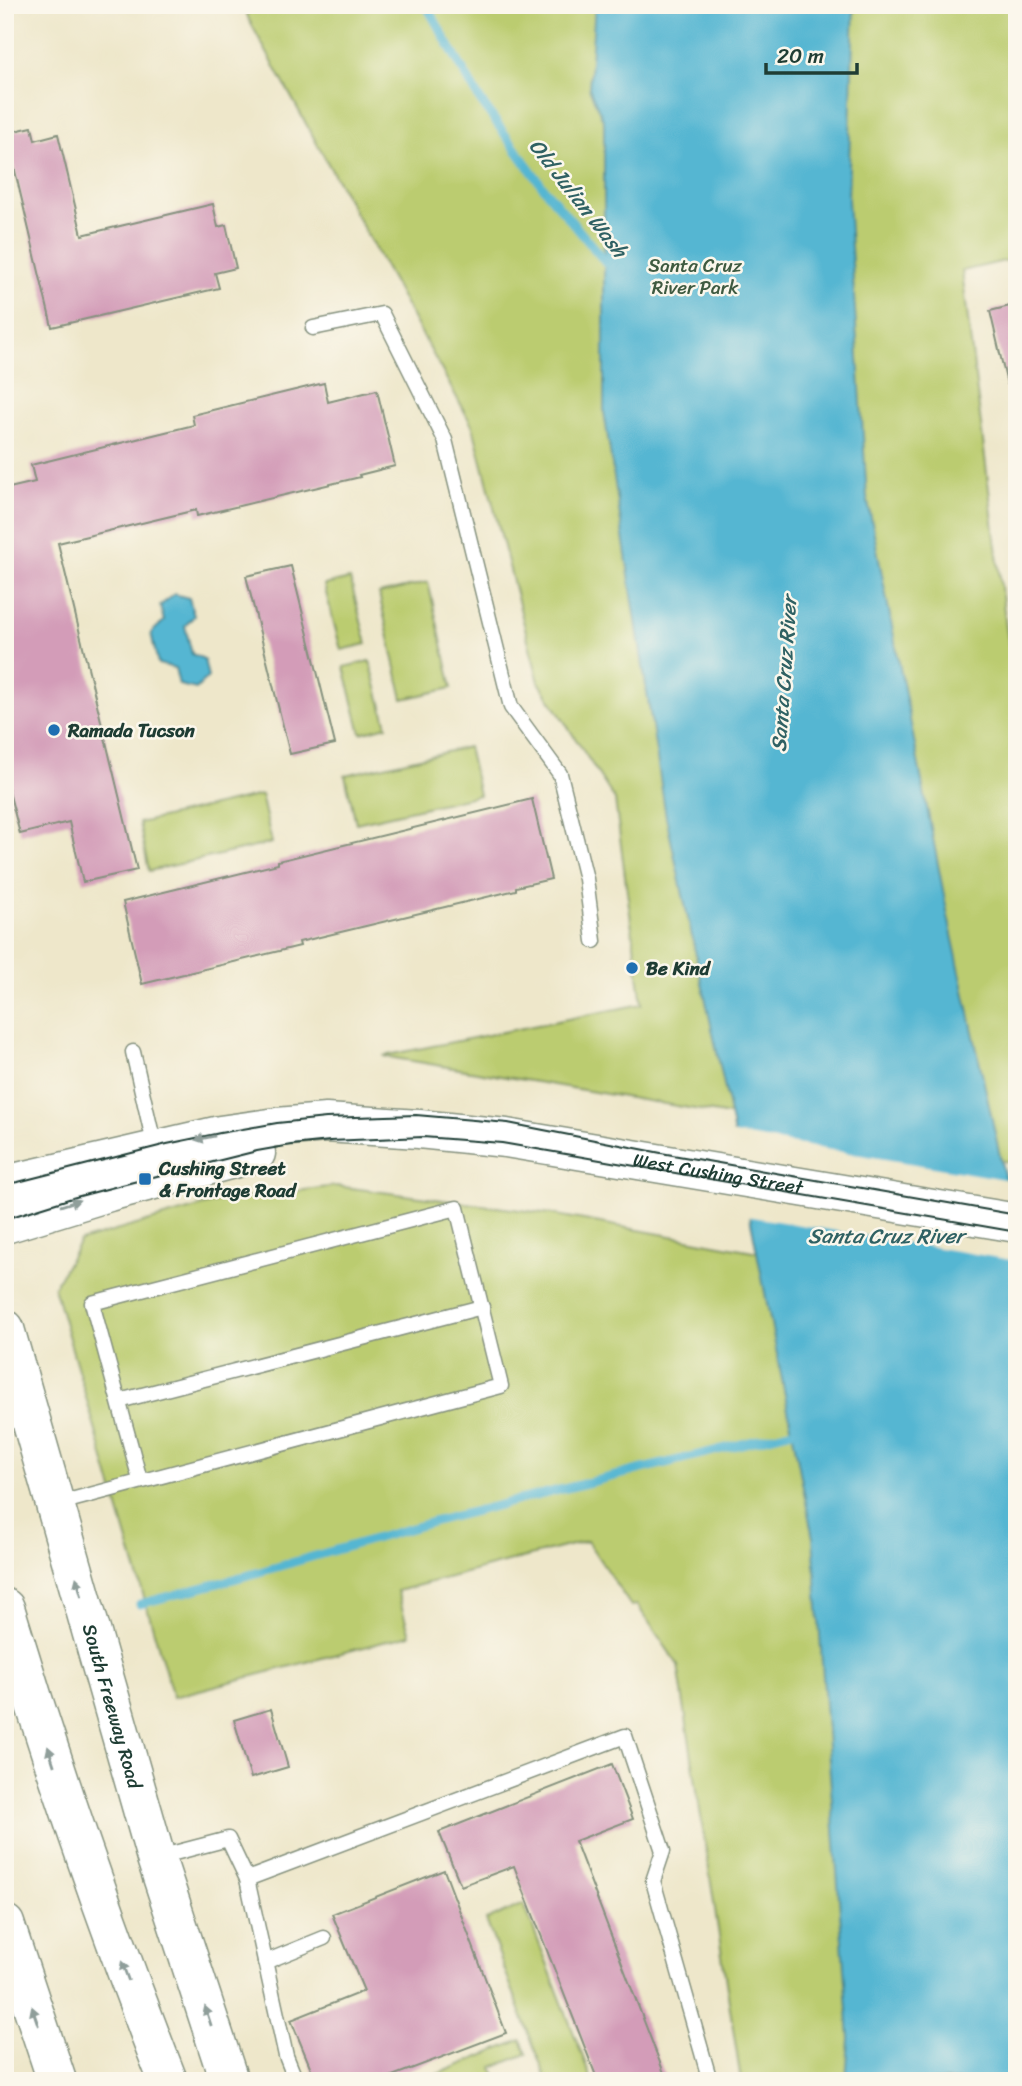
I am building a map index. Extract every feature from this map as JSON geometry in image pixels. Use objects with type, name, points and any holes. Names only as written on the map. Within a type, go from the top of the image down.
[{"type":"main road","name":"West Cushing Street","points":[[5,1185],[220,1135],[326,1122],[506,1138],[1017,1223]]},
{"type":"main road","name":"West Cushing Street","points":[[5,1224],[109,1192],[256,1153],[419,1129]]},
{"type":"main road","name":"South Freeway Road","points":[[5,1329],[156,1858],[229,2081]]},
{"type":"main road","points":[[5,1608],[91,1875],[168,2081]]},
{"type":"main road","points":[[5,1924],[57,2081]]},
{"type":"lane","points":[[313,328],[382,314],[444,440],[511,707],[560,774],[586,879],[594,942]]},
{"type":"lane","points":[[133,1052],[155,1149]]},
{"type":"lane","points":[[55,1504],[501,1386],[457,1208],[92,1303],[140,1480]]},
{"type":"lane","points":[[119,1401],[482,1307]]},
{"type":"lane","points":[[247,1879],[625,1736],[663,1851],[653,1881],[710,2081]]},
{"type":"lane","points":[[156,1858],[228,1839],[247,1879],[286,2056],[296,2081]]},
{"type":"lane","points":[[265,1962],[324,1938]]},
{"type":"green space","name":"Santa Cruz River Park","points":[[244,5],[1017,5],[1017,258],[962,271],[1006,627],[1017,691],[1017,1163],[985,1158],[1017,2081],[741,2081],[678,1665],[637,1605],[631,1606],[587,1541],[397,1591],[410,1635],[173,1697],[54,1287],[80,1241],[220,1201],[336,1186],[551,1214],[939,1285],[747,1118],[383,1056],[642,1004],[615,800],[539,682],[473,427],[249,20]]},
{"type":"green space","points":[[350,579],[367,644],[341,650],[324,585]]},
{"type":"green space","points":[[428,582],[452,688],[403,699],[379,594]]},
{"type":"green space","points":[[370,661],[387,726],[361,733],[344,667]]},
{"type":"green space","points":[[468,747],[479,795],[356,823],[345,775]]},
{"type":"green space","points":[[261,795],[272,843],[149,871],[139,823]]},
{"type":"green space","points":[[524,1904],[592,2081],[547,2081],[486,1920]]},
{"type":"green space","points":[[521,2040],[527,2054],[493,2067],[498,2081],[421,2081]]},
{"type":"water","name":"Santa Cruz River","points":[[595,5],[854,5],[848,200],[867,497],[949,921],[1003,1170],[1017,1219],[1017,2081],[846,2081],[849,2038],[813,1538],[725,1089],[666,817],[604,412],[604,122],[589,88]]},
{"type":"water","points":[[174,594],[189,598],[194,616],[185,626],[192,654],[204,659],[208,677],[196,689],[179,685],[175,668],[158,664],[151,633],[164,621],[160,606]]},
{"type":"pier","points":[[729,1133],[1010,1180],[1017,1206],[1017,1261],[746,1216]]},
{"type":"building","points":[[32,127],[35,140],[58,134],[82,235],[213,204],[218,227],[226,225],[236,268],[215,273],[219,288],[52,327],[6,133]]},
{"type":"building","points":[[1014,305],[1017,318],[1017,383],[1007,384],[990,311]]},
{"type":"building","name":"Ramada Tucson","points":[[324,383],[328,402],[377,390],[395,466],[197,516],[196,510],[58,543],[137,870],[83,882],[69,822],[20,834],[5,776],[5,489],[35,482],[31,465],[194,425],[192,415]]},
{"type":"building","points":[[291,566],[335,744],[290,754],[246,576]]},
{"type":"building","points":[[532,799],[551,879],[516,887],[516,890],[299,942],[300,946],[142,984],[123,902]]},
{"type":"building","points":[[271,1709],[288,1767],[251,1778],[234,1720]]},
{"type":"building","points":[[612,1764],[633,1819],[575,1841],[667,2081],[598,2081],[514,1866],[461,1886],[439,1832]]},
{"type":"building","points":[[444,1870],[506,2033],[379,2081],[316,2081],[291,2020],[364,1991],[332,1914]]},
{"type":"waterway","name":"Old Julian Wash","points":[[426,5],[480,100],[546,191],[612,270]]},
{"type":"waterway","points":[[140,1604],[436,1521],[801,1429]]},
{"type":"tram line","points":[[5,1184],[167,1144],[277,1123],[326,1118],[416,1115],[508,1123],[661,1153],[1017,1215]]},
{"type":"tram line","points":[[5,1219],[72,1198],[257,1151],[330,1141],[423,1137],[502,1143],[1017,1232]]},
{"type":"place","name":"Ramada Tucson","points":[[54,730]]},
{"type":"place","name":"Be Kind","points":[[632,968]]},
{"type":"place","name":"Cushing Street & Frontage Road","points":[[145,1179]]}]
